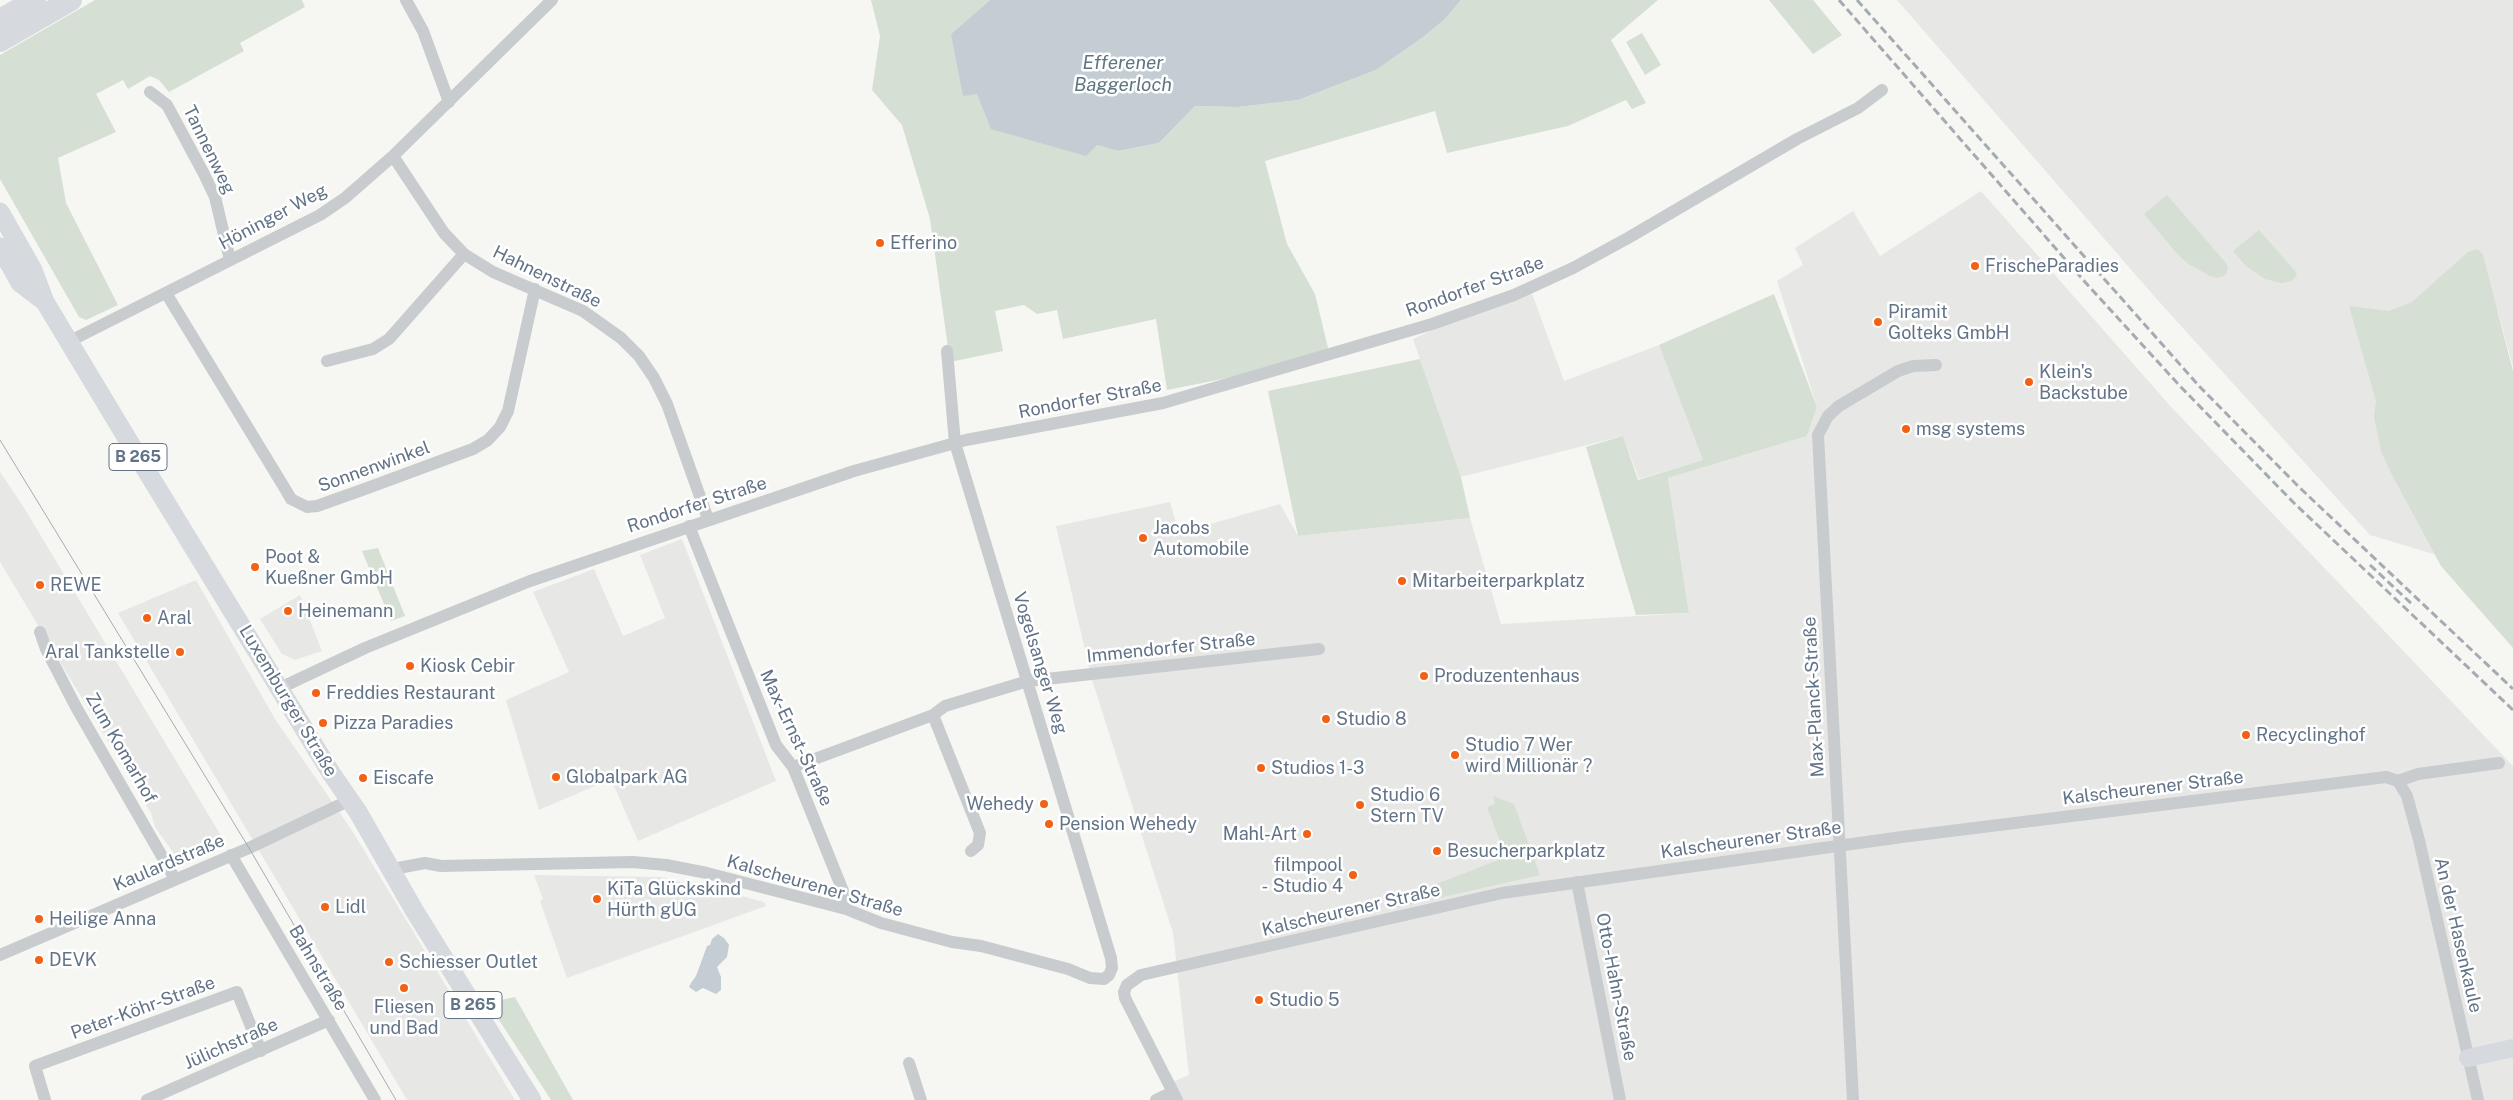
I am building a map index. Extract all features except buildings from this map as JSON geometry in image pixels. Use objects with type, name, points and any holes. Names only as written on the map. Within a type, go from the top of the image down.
[{"type":"highway","points":[[0,20],[35,0]]},
{"type":"highway","points":[[0,41],[71,0]]},
{"type":"main road","name":"Luxemburger Straße","points":[[0,212],[33,270],[45,302],[331,773],[350,800],[392,869],[414,910],[532,1100]]},
{"type":"main road","name":"Luxemburger Straße","points":[[0,247],[20,283],[45,302]]},
{"type":"main road","points":[[2468,1058],[2513,1048]]},
{"type":"street","points":[[406,0],[423,31],[449,102]]},
{"type":"street","name":"Höninger Weg","points":[[70,341],[320,214],[345,198],[393,156],[552,0]]},
{"type":"street","name":"Rondorfer Straße","points":[[280,688],[365,648],[512,587],[879,463],[955,443],[1163,403],[1413,330],[1514,295],[1573,268],[1628,238],[1797,139],[1858,108],[1882,90]]},
{"type":"street","name":"Tannenweg","points":[[150,92],[167,105],[204,174],[220,216],[230,260]]},
{"type":"street","name":"Hahnenstraße","points":[[393,156],[444,233],[464,254],[494,272],[584,311],[605,324],[638,356],[654,378],[667,404],[708,520]]},
{"type":"street","points":[[327,360],[373,349],[389,339],[464,254]]},
{"type":"street","name":"Sonnenwinkel","points":[[166,293],[291,499],[308,507],[317,506],[372,487],[473,449],[488,440],[500,427],[508,411],[534,289]]},
{"type":"street","name":"Vogelsanger Weg","points":[[947,352],[955,443],[1111,958],[1112,968],[1104,979]]},
{"type":"street","name":"Max-Planck-Straße","points":[[1853,1100],[1818,435],[1828,416],[1839,406],[1898,371],[1914,366],[1936,365]]},
{"type":"street","name":"Max-Ernst-Straße","points":[[689,526],[776,745],[793,767],[843,891],[846,909]]},
{"type":"street","name":"Zum Komarhof","points":[[40,632],[46,649],[76,707],[175,879]]},
{"type":"street","name":"Immendorfer Straße","points":[[793,767],[933,715],[946,706],[1028,681],[1319,649]]},
{"type":"street","points":[[933,715],[980,833],[978,845],[970,851]]},
{"type":"street","points":[[2398,781],[2418,774],[2499,763]]},
{"type":"street","name":"Kalscheurener Straße","points":[[1175,1096],[1124,992],[1129,981],[1141,975],[1502,893],[1902,837],[2376,778],[2386,777],[2398,781]]},
{"type":"street","name":"An der Hasenkaule","points":[[2398,781],[2407,796],[2419,840],[2478,1100]]},
{"type":"street","name":"Kaulardstraße","points":[[0,955],[340,807],[350,800]]},
{"type":"street","name":"Bahnstraße","points":[[231,855],[375,1100]]},
{"type":"street","name":"Kalscheurener Straße","points":[[392,869],[419,863],[441,866],[644,862],[707,873],[846,909],[882,923],[952,942],[981,946],[1068,969],[1090,978],[1104,979]]},
{"type":"street","name":"Otto-Hahn-Straße","points":[[1577,882],[1620,1100]]},
{"type":"street","name":"Peter-Köhr-Straße","points":[[45,1100],[35,1066],[237,992],[261,1051]]},
{"type":"street","name":"Jülichstraße","points":[[147,1100],[329,1020]]},
{"type":"street","points":[[909,1063],[921,1100]]},
{"type":"street","points":[[1156,1100],[1175,1096]]},
{"type":"shaded area","points":[[95,0],[302,0],[305,7],[240,43],[244,51],[169,92],[159,80],[150,76],[128,89],[123,80],[96,94],[116,132],[58,158],[66,203],[118,305],[86,320],[79,317],[0,179],[0,55]]},
{"type":"shaded area","points":[[871,0],[990,0],[951,34],[977,94],[1097,145],[1118,151],[1159,143],[1195,106],[1238,107],[1298,100],[1376,70],[1422,38],[1445,19],[1461,0],[1658,0],[1611,40],[1646,103],[1632,109],[1626,100],[1568,126],[1447,153],[1435,111],[1265,161],[1287,244],[1315,294],[1329,352],[1253,373],[1167,390],[1156,319],[1063,339],[1057,310],[1037,314],[1024,305],[995,311],[1003,351],[950,362],[930,219],[902,125],[872,90],[880,36]]},
{"type":"shaded area","points":[[1769,0],[1813,0],[1842,35],[1813,54]]},
{"type":"shaded area","points":[[1897,0],[2513,0],[2513,367],[2497,308],[2457,561],[2370,535],[2154,296]]},
{"type":"shaded area","points":[[1642,33],[1661,65],[1645,75],[1626,42]]},
{"type":"shaded area","points":[[1981,191],[2173,409],[2513,766],[2513,1100],[1183,1100],[1172,1082],[1189,1075],[1173,933],[1092,680],[1056,526],[1170,502],[1179,533],[1280,504],[1298,536],[1470,518],[1501,624],[1689,613],[1668,478],[1807,436],[1817,407],[1777,281],[1803,265],[1795,248],[1853,211],[1880,256]]},
{"type":"shaded area","points":[[2167,195],[2226,263],[2228,267],[2226,275],[2217,278],[2190,265],[2178,255],[2144,214]]},
{"type":"shaded area","points":[[2259,230],[2295,271],[2297,275],[2292,281],[2281,283],[2265,279],[2246,266],[2233,251]]},
{"type":"shaded area","points":[[2478,249],[2483,255],[2513,371],[2513,648],[2441,566],[2391,473],[2381,451],[2374,417],[2376,401],[2349,306],[2389,311],[2412,302],[2468,252]]},
{"type":"shaded area","points":[[1529,285],[1564,381],[1659,345],[1704,460],[1639,479],[1623,436],[1461,477],[1413,339]]},
{"type":"shaded area","points":[[1774,294],[1817,407],[1807,436],[1668,478],[1689,613],[1636,615],[1586,447],[1623,436],[1638,480],[1703,460],[1659,345]]},
{"type":"shaded area","points":[[1420,359],[1461,477],[1470,518],[1298,536],[1268,391]]},
{"type":"shaded area","points":[[0,472],[23,506],[226,844],[184,859],[175,855],[155,827],[151,813],[0,562]]},
{"type":"shaded area","points":[[682,539],[776,781],[638,841],[611,779],[539,810],[506,700],[569,672],[533,592],[594,569],[623,636],[665,618],[640,555]]},
{"type":"shaded area","points":[[378,548],[405,616],[391,621],[362,551]]},
{"type":"shaded area","points":[[196,580],[275,719],[353,832],[515,1100],[407,1100],[118,613]]},
{"type":"shaded area","points":[[300,595],[322,651],[295,660],[282,654],[260,619]]},
{"type":"shaded area","points":[[1493,796],[1514,804],[1540,875],[1395,908],[1393,901],[1506,857],[1487,807],[1495,804]]},
{"type":"shaded area","points":[[534,875],[661,877],[688,884],[697,884],[764,902],[766,906],[567,978],[540,901],[543,899]]},
{"type":"shaded area","points":[[515,997],[573,1100],[551,1100],[488,1003]]},
{"type":"water","name":"Efferener Baggerloch","points":[[990,0],[1461,0],[1445,19],[1422,38],[1376,70],[1298,100],[1238,107],[1195,106],[1159,143],[1118,151],[1097,145],[1086,156],[991,129],[977,94],[963,96],[951,34]]},
{"type":"water","points":[[718,934],[729,945],[727,957],[717,967],[721,977],[721,990],[716,994],[703,988],[696,992],[689,987],[696,976],[707,946],[710,945],[712,939]]},
{"type":"tram line","points":[[0,440],[249,848],[396,1100]]},
{"type":"railway","points":[[1839,0],[2085,282],[2179,385],[2293,502],[2513,710]]},
{"type":"railway","points":[[1857,0],[2200,387],[2300,488],[2513,689]]},
{"type":"railway","points":[[2370,565],[2414,606]]},
{"type":"place","name":"Efferino","points":[[880,243]]},
{"type":"place","name":"FrischeParadies","points":[[1975,266]]},
{"type":"place","name":"Piramit Golteks GmbH","points":[[1878,322]]},
{"type":"place","name":"Klein's Backstube","points":[[2029,382]]},
{"type":"place","name":"msg systems","points":[[1906,429]]},
{"type":"place","name":"Jacobs Automobile","points":[[1143,538]]},
{"type":"place","name":"Poot & Kueßner GmbH","points":[[255,567]]},
{"type":"place","name":"Mitarbeiterparkplatz","points":[[1402,581]]},
{"type":"place","name":"REWE","points":[[40,585]]},
{"type":"place","name":"Heinemann","points":[[288,611]]},
{"type":"place","name":"Aral","points":[[147,618]]},
{"type":"place","name":"Aral Tankstelle","points":[[180,652]]},
{"type":"place","name":"Kiosk Cebir","points":[[410,666]]},
{"type":"place","name":"Produzentenhaus","points":[[1424,676]]},
{"type":"place","name":"Freddies Restaurant","points":[[316,693]]},
{"type":"place","name":"Studio 8","points":[[1326,719]]},
{"type":"place","name":"Pizza Paradies","points":[[323,723]]},
{"type":"place","name":"Recyclinghof","points":[[2246,735]]},
{"type":"place","name":"Studio 7 Wer wird Millionär ?","points":[[1455,755]]},
{"type":"place","name":"Studios 1-3","points":[[1261,768]]},
{"type":"place","name":"Globalpark AG","points":[[556,777]]},
{"type":"place","name":"Eiscafe","points":[[363,778]]},
{"type":"place","name":"Wehedy","points":[[1044,804]]},
{"type":"place","name":"Studio 6 Stern TV","points":[[1360,805]]},
{"type":"place","name":"Pension Wehedy","points":[[1049,824]]},
{"type":"place","name":"Mahl-Art","points":[[1307,834]]},
{"type":"place","name":"Besucherparkplatz","points":[[1437,851]]},
{"type":"place","name":"filmpool - Studio 4","points":[[1353,875]]},
{"type":"place","name":"KiTa Glückskind Hürth gUG","points":[[597,899]]},
{"type":"place","name":"Lidl","points":[[325,907]]},
{"type":"place","name":"Heilige Anna","points":[[39,919]]},
{"type":"place","name":"DEVK","points":[[39,960]]},
{"type":"place","name":"Schiesser Outlet","points":[[389,962]]},
{"type":"place","name":"Fliesen und Bad","points":[[404,988]]},
{"type":"place","name":"Studio 5","points":[[1259,1000]]}]
